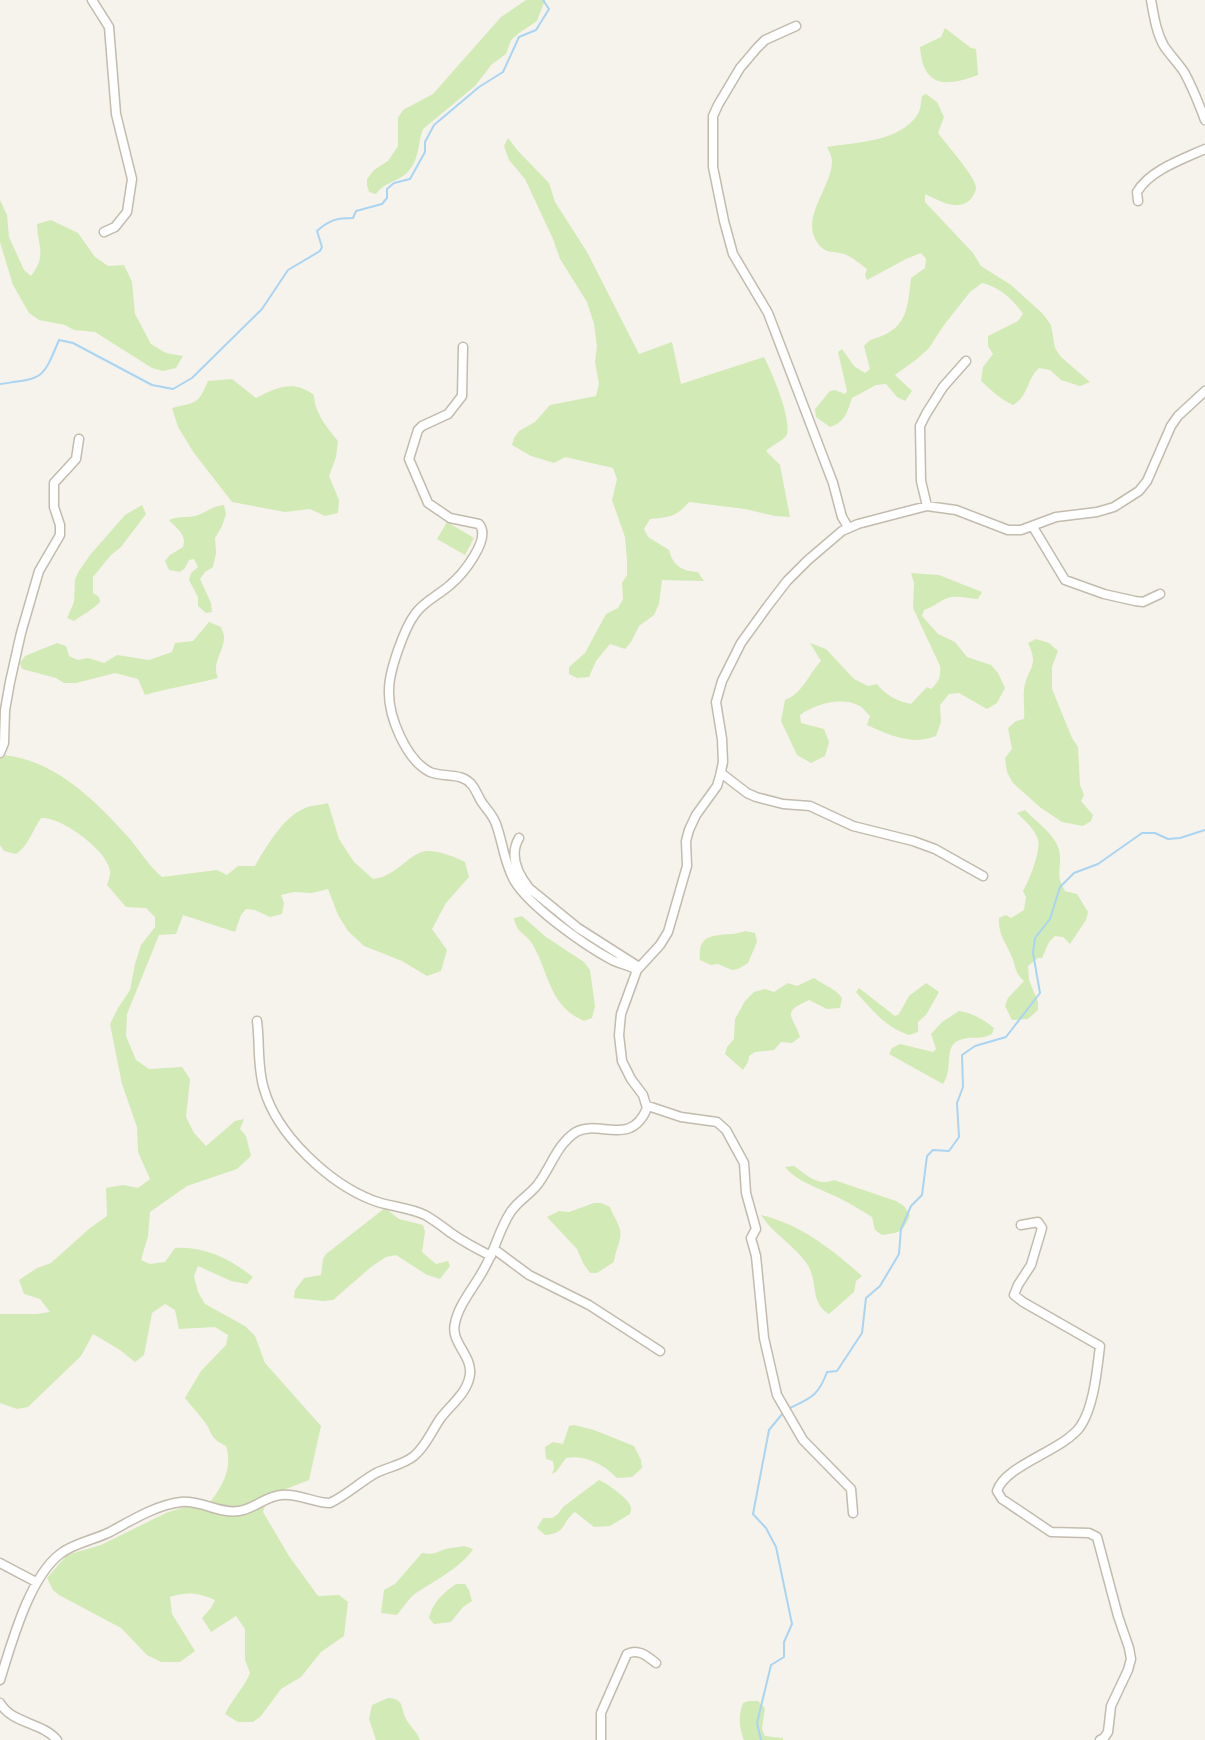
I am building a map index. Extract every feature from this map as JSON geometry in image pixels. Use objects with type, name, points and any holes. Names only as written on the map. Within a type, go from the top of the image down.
[{"type":"street","points":[[92,0],[109,27],[116,114],[132,178],[127,212],[115,227],[104,232]]},
{"type":"street","points":[[1151,0],[1155,21],[1164,46],[1189,81],[1205,120]]},
{"type":"street","points":[[796,26],[765,40],[740,68],[722,97],[712,116],[713,167],[724,221],[737,263],[768,313],[833,483],[842,517],[848,527]]},
{"type":"street","points":[[1138,201],[1137,192],[1148,179],[1205,148]]},
{"type":"street","points":[[463,347],[462,396],[448,414],[418,430],[409,459],[428,503],[450,518],[479,524],[484,532],[483,538],[475,554],[455,580],[415,614],[390,679],[391,710],[405,747],[417,762],[431,772],[463,777],[473,786],[496,823],[509,870],[529,899],[612,960],[638,968]]},
{"type":"street","points":[[927,506],[921,482],[920,426],[943,387],[966,361]]},
{"type":"street","points":[[0,1680],[16,1631],[36,1582],[54,1560],[67,1550],[99,1538],[128,1521],[159,1508],[183,1502],[199,1502],[229,1511],[240,1511],[280,1495],[293,1495],[330,1503],[376,1474],[413,1457],[423,1448],[440,1418],[457,1399],[468,1381],[470,1368],[455,1337],[455,1322],[511,1211],[539,1183],[568,1138],[584,1129],[610,1131],[628,1128],[644,1118],[648,1106],[624,1067],[619,1044],[621,1014],[638,968],[663,941],[668,932],[687,866],[686,841],[689,830],[696,815],[717,786],[721,773],[722,739],[716,702],[722,681],[748,632],[787,581],[848,527],[927,506],[956,510],[1014,531],[1033,527],[1056,517],[1096,512],[1114,507],[1130,499],[1147,481],[1171,426],[1178,416],[1205,391]]},
{"type":"street","points":[[0,753],[4,743],[5,710],[21,633],[39,571],[60,534],[60,525],[54,507],[54,483],[76,459],[79,439]]},
{"type":"street","points":[[1033,527],[1065,580],[1135,602],[1143,602],[1160,594]]},
{"type":"street","points":[[721,773],[756,797],[783,804],[810,806],[853,826],[924,844],[983,876]]},
{"type":"street","points":[[519,838],[515,849],[515,860],[529,888],[578,928],[638,968]]},
{"type":"street","points":[[257,1021],[261,1078],[267,1098],[291,1137],[308,1156],[351,1190],[372,1200],[412,1209],[426,1216],[465,1243],[492,1252],[583,1302],[660,1351]]},
{"type":"street","points":[[648,1106],[681,1117],[717,1122],[726,1130],[744,1163],[746,1193],[756,1229],[751,1238],[756,1256],[764,1338],[777,1395],[811,1449],[851,1490],[853,1513]]},
{"type":"street","points":[[1021,1225],[1038,1222],[1042,1228],[1031,1265],[1014,1295],[1100,1346],[1092,1400],[1081,1426],[1068,1439],[1004,1479],[997,1491],[1002,1499],[1051,1532],[1089,1533],[1097,1537],[1131,1659],[1111,1706],[1108,1731],[1100,1740]]},
{"type":"street","points":[[0,1563],[36,1582]]},
{"type":"street","points":[[601,1740],[601,1713],[627,1654],[633,1651],[641,1653],[656,1663]]},
{"type":"street","points":[[0,1703],[8,1714],[40,1727],[57,1740]]},
{"type":"green space","points":[[526,0],[545,0],[537,21],[511,40],[506,54],[492,64],[475,86],[423,129],[415,160],[408,171],[376,194],[369,192],[367,179],[374,170],[388,161],[398,146],[398,118],[403,110],[433,94],[501,17]]},
{"type":"green space","points":[[945,28],[971,48],[976,49],[978,75],[946,82],[931,77],[926,70],[920,47],[941,37]]},
{"type":"green space","points":[[926,94],[937,102],[944,117],[938,133],[966,168],[976,187],[970,200],[959,205],[948,204],[925,194],[925,202],[973,253],[981,266],[1011,285],[1043,314],[1051,325],[1055,348],[1061,357],[1090,382],[1080,386],[1061,380],[1050,370],[1039,368],[1025,393],[1013,405],[981,381],[983,367],[993,354],[988,346],[988,336],[1018,321],[1023,314],[1005,294],[982,283],[970,292],[929,348],[895,375],[912,391],[905,401],[897,397],[886,384],[876,385],[852,398],[842,420],[830,427],[816,417],[815,409],[830,391],[835,390],[845,394],[847,391],[838,352],[842,349],[854,366],[865,373],[870,369],[864,346],[892,330],[903,318],[908,303],[911,278],[925,268],[926,259],[921,253],[867,280],[865,275],[867,269],[856,260],[822,248],[815,238],[812,227],[813,216],[830,172],[832,159],[827,147],[877,139],[900,130],[918,114],[922,96]]},
{"type":"green space","points":[[508,138],[549,183],[555,202],[587,252],[639,354],[672,342],[681,384],[764,357],[772,373],[786,417],[786,436],[766,451],[780,465],[790,517],[689,502],[672,515],[650,519],[644,529],[648,537],[669,550],[679,567],[698,572],[704,581],[662,580],[659,604],[654,615],[639,626],[625,649],[610,644],[596,661],[589,677],[577,678],[569,674],[569,667],[585,653],[606,614],[618,608],[623,599],[622,583],[627,575],[625,537],[612,500],[617,479],[613,468],[565,457],[554,463],[531,456],[512,445],[519,431],[535,422],[550,405],[596,396],[599,384],[595,362],[597,346],[594,324],[587,302],[560,259],[525,179],[509,160],[504,146]]},
{"type":"green space","points":[[0,200],[7,215],[9,237],[24,270],[31,276],[40,257],[37,224],[51,220],[78,233],[95,257],[108,266],[124,265],[132,282],[135,314],[151,344],[166,353],[183,356],[176,368],[163,371],[152,368],[95,332],[74,330],[65,325],[39,320],[29,313],[13,285],[0,242]]},
{"type":"green space","points":[[232,379],[256,398],[278,388],[292,386],[314,395],[319,414],[338,441],[336,457],[329,476],[339,500],[338,513],[325,516],[310,509],[285,512],[232,502],[194,453],[178,427],[172,408],[199,399],[208,381]]},
{"type":"green space","points":[[142,505],[146,514],[121,547],[111,555],[93,577],[93,593],[99,597],[100,602],[74,621],[67,618],[74,602],[75,579],[79,571],[125,515]]},
{"type":"green space","points":[[224,505],[226,514],[215,538],[216,553],[213,567],[200,579],[211,603],[212,612],[206,613],[198,606],[198,597],[189,580],[191,573],[198,567],[194,559],[189,560],[180,572],[169,570],[165,561],[183,547],[184,542],[180,532],[169,520],[195,516]]},
{"type":"green space","points":[[447,522],[474,538],[465,555],[437,539]]},
{"type":"green space","points":[[911,573],[939,575],[982,592],[978,599],[955,597],[945,599],[924,610],[922,616],[938,634],[955,642],[967,657],[991,665],[998,673],[1005,688],[997,703],[987,709],[959,693],[949,694],[940,705],[941,722],[936,736],[918,740],[901,738],[867,725],[870,716],[853,703],[837,702],[821,705],[800,715],[801,723],[824,729],[829,742],[825,756],[811,763],[797,755],[781,721],[785,700],[801,688],[821,661],[810,643],[826,649],[854,679],[868,686],[877,684],[888,694],[906,703],[911,704],[927,687],[931,689],[938,681],[940,666],[913,608],[914,583]]},
{"type":"green space","points":[[209,622],[221,627],[224,636],[216,667],[218,678],[145,695],[138,679],[115,673],[76,683],[64,683],[56,678],[22,669],[20,663],[25,656],[57,643],[66,646],[69,656],[78,660],[88,658],[104,663],[117,655],[149,660],[172,652],[175,643],[193,641]]},
{"type":"green space","points":[[1036,639],[1049,643],[1058,651],[1052,667],[1052,689],[1078,747],[1080,785],[1084,795],[1081,801],[1093,815],[1091,821],[1083,826],[1062,822],[1041,808],[1013,783],[1007,772],[1005,758],[1012,749],[1008,728],[1016,721],[1024,719],[1024,690],[1033,663],[1028,643]]},
{"type":"green space","points":[[0,756],[22,758],[40,765],[73,784],[116,824],[162,877],[217,870],[227,875],[238,866],[255,866],[276,833],[289,818],[305,808],[328,803],[339,839],[354,862],[373,879],[389,874],[415,855],[428,851],[442,853],[465,862],[469,877],[446,903],[432,929],[447,950],[441,971],[427,976],[402,961],[364,946],[348,931],[338,915],[328,889],[312,893],[294,892],[281,895],[284,903],[282,914],[270,917],[255,910],[246,909],[241,915],[235,932],[183,915],[176,934],[159,935],[127,1014],[126,1036],[136,1060],[149,1069],[182,1067],[190,1079],[186,1117],[194,1133],[206,1146],[235,1121],[244,1119],[240,1129],[246,1136],[251,1156],[237,1169],[187,1186],[150,1212],[148,1236],[141,1260],[150,1264],[165,1262],[175,1248],[197,1249],[226,1259],[253,1277],[247,1284],[231,1281],[198,1266],[194,1276],[198,1292],[205,1304],[245,1326],[255,1336],[265,1363],[321,1426],[309,1480],[268,1496],[263,1512],[289,1556],[318,1596],[339,1595],[348,1602],[344,1636],[321,1652],[301,1677],[281,1689],[261,1716],[253,1722],[238,1722],[225,1714],[250,1673],[245,1660],[245,1629],[236,1616],[211,1632],[202,1618],[215,1600],[193,1594],[170,1597],[172,1614],[195,1651],[180,1662],[161,1662],[147,1655],[121,1628],[59,1595],[53,1590],[47,1578],[67,1555],[101,1545],[166,1513],[187,1506],[204,1510],[210,1503],[227,1472],[226,1446],[214,1438],[204,1421],[185,1398],[201,1371],[226,1345],[228,1335],[215,1327],[179,1329],[175,1310],[165,1304],[152,1313],[144,1355],[135,1362],[93,1334],[81,1356],[28,1407],[17,1409],[0,1403],[0,1314],[50,1312],[40,1299],[24,1294],[19,1280],[37,1268],[51,1263],[107,1216],[106,1188],[123,1185],[138,1188],[150,1179],[138,1152],[137,1127],[122,1084],[110,1024],[130,990],[141,945],[155,927],[155,917],[146,908],[126,907],[107,885],[110,871],[107,863],[93,845],[60,823],[41,818],[27,842],[16,854],[4,851],[0,845]]},
{"type":"green space","points":[[1025,810],[1054,839],[1059,850],[1059,875],[1062,885],[1065,891],[1077,894],[1088,912],[1086,920],[1070,944],[1063,937],[1055,936],[1049,942],[1042,958],[1038,958],[1028,966],[1029,980],[1038,1002],[1038,1010],[1028,1019],[1012,1020],[1005,1006],[1008,998],[1024,981],[1017,972],[1002,937],[999,918],[1006,915],[1011,918],[1024,910],[1026,897],[1023,891],[1038,851],[1035,832],[1017,813]]},
{"type":"green space","points":[[522,916],[546,937],[584,962],[590,970],[595,1006],[592,1018],[584,1021],[572,1015],[557,998],[533,945],[515,923],[514,918]]},
{"type":"green space","points":[[745,931],[755,933],[757,942],[748,963],[732,970],[700,960],[700,949],[708,938]]},
{"type":"green space","points":[[814,978],[833,989],[842,998],[840,1008],[827,1009],[809,1000],[800,1004],[794,1008],[791,1015],[800,1037],[792,1043],[781,1042],[774,1050],[755,1052],[749,1056],[743,1070],[725,1054],[727,1047],[734,1039],[735,1019],[745,1001],[754,992],[765,989],[774,992],[788,983],[797,986]]},
{"type":"green space","points":[[926,983],[939,992],[926,1015],[918,1022],[918,1032],[909,1035],[886,1023],[856,992],[859,988],[895,1016],[899,1014],[909,996]]},
{"type":"green space","points":[[959,1011],[977,1017],[994,1028],[992,1034],[988,1036],[963,1039],[952,1046],[943,1084],[889,1054],[892,1048],[900,1044],[933,1052],[936,1049],[931,1034],[942,1022]]},
{"type":"green space","points":[[794,1166],[818,1181],[834,1180],[896,1201],[904,1206],[910,1215],[900,1231],[882,1235],[875,1230],[872,1217],[847,1202],[804,1182],[785,1167]]},
{"type":"green space","points":[[594,1203],[610,1207],[621,1235],[614,1262],[597,1273],[590,1273],[577,1249],[547,1217],[559,1211],[569,1212]]},
{"type":"green space","points":[[385,1208],[399,1219],[423,1225],[425,1232],[422,1252],[436,1264],[448,1261],[450,1266],[440,1279],[427,1275],[396,1255],[386,1257],[371,1267],[333,1300],[294,1298],[295,1290],[304,1278],[321,1275],[326,1254]]},
{"type":"green space","points":[[761,1215],[802,1231],[862,1276],[856,1281],[854,1292],[829,1314],[816,1298],[813,1278],[807,1264]]},
{"type":"green space","points":[[569,1426],[594,1430],[634,1446],[642,1468],[632,1477],[617,1478],[594,1462],[573,1457],[566,1458],[552,1474],[553,1461],[546,1459],[545,1447],[553,1442],[563,1444]]},
{"type":"green space","points":[[599,1480],[612,1487],[628,1502],[631,1507],[630,1514],[610,1526],[594,1527],[575,1512],[557,1533],[545,1535],[537,1528],[543,1518],[552,1518],[558,1514],[563,1507]]},
{"type":"green space","points":[[464,1546],[473,1549],[462,1562],[413,1595],[397,1615],[381,1613],[384,1590],[395,1584],[422,1553],[428,1554]]},
{"type":"green space","points":[[456,1584],[465,1584],[472,1601],[463,1607],[451,1622],[434,1624],[429,1618],[433,1607],[443,1594]]},
{"type":"green space","points":[[388,1698],[400,1702],[406,1719],[420,1740],[376,1740],[369,1719],[372,1705]]},
{"type":"green space","points":[[758,1701],[765,1708],[762,1729],[765,1736],[783,1738],[783,1740],[744,1740],[740,1726],[740,1713],[743,1703]]},
{"type":"waterway","points":[[0,384],[39,375],[49,363],[59,340],[73,343],[152,385],[173,389],[192,378],[262,309],[288,270],[320,251],[322,247],[317,231],[334,220],[353,218],[356,211],[382,204],[387,198],[387,189],[394,183],[410,179],[425,152],[425,142],[434,125],[479,87],[503,72],[519,37],[536,30],[549,9],[543,0]]},
{"type":"waterway","points":[[788,1409],[817,1392],[827,1372],[837,1371],[862,1333],[866,1298],[880,1286],[899,1254],[901,1229],[911,1206],[922,1195],[927,1156],[933,1150],[949,1151],[959,1137],[957,1103],[963,1087],[962,1055],[975,1046],[1006,1037],[1040,993],[1033,953],[1035,938],[1050,919],[1060,887],[1074,873],[1098,864],[1142,833],[1155,833],[1168,839],[1180,838],[1205,830]]},
{"type":"waterway","points":[[761,1740],[757,1723],[771,1665],[784,1657],[784,1642],[792,1624],[776,1547],[766,1528],[753,1514],[769,1430],[783,1413]]}]
